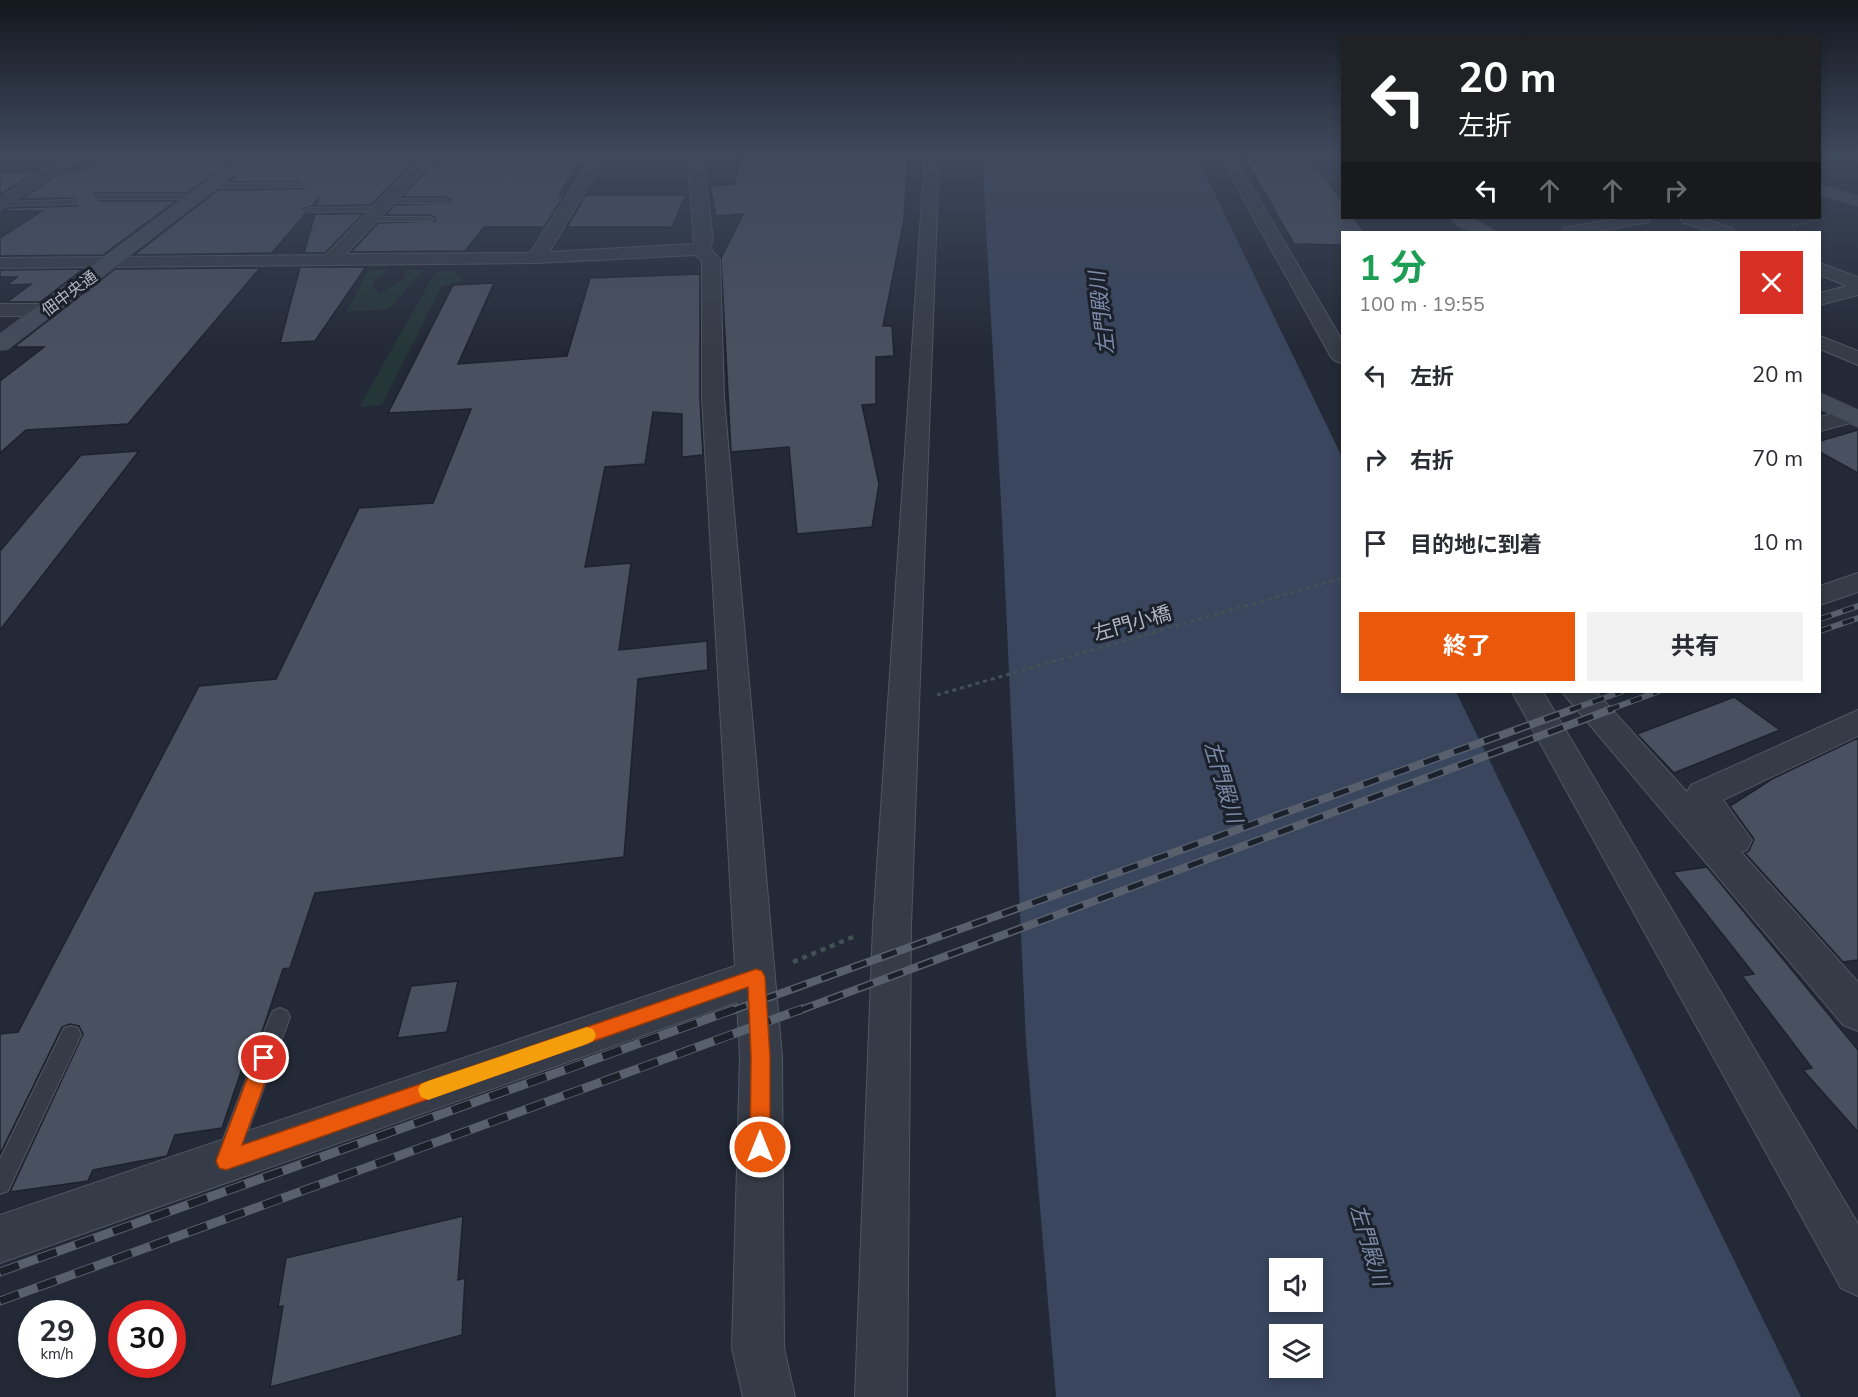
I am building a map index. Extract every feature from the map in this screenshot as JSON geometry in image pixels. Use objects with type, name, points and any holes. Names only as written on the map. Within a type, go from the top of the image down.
[{"type":"street","name":"佃中央通","points":[[0,344],[165,220]]},
{"type":"street","points":[[332,259],[370,220]]},
{"type":"street","points":[[536,258],[559,220]]},
{"type":"street","points":[[701,249],[704,240],[702,220]]},
{"type":"street","points":[[881,1397],[892,926],[929,220]]},
{"type":"street","points":[[1263,220],[1341,355]]},
{"type":"street","points":[[1464,220],[1486,231]]},
{"type":"street","points":[[1694,220],[1723,231]]},
{"type":"street","points":[[1571,230],[1605,221]]},
{"type":"street","points":[[0,263],[536,258],[701,249]]},
{"type":"street","points":[[701,249],[711,260],[713,398],[761,1057],[758,1348],[768,1397]]},
{"type":"street","points":[[1821,269],[1858,284]]},
{"type":"street","points":[[1821,299],[1858,289]]},
{"type":"street","points":[[0,310],[46,310]]},
{"type":"street","points":[[1821,342],[1858,359]]},
{"type":"street","points":[[1821,401],[1855,418]]},
{"type":"street","points":[[1821,423],[1855,418]]},
{"type":"street","points":[[1529,693],[1858,1271]]},
{"type":"street","points":[[1579,693],[1656,777],[1858,1012]]},
{"type":"street","points":[[1858,722],[1703,794],[1715,817],[1858,988]]},
{"type":"street","points":[[0,1239],[756,977]]},
{"type":"lane","points":[[226,1161],[280,1017]]},
{"type":"lane","points":[[0,1183],[71,1035]]},
{"type":"path","points":[[1792,226],[1815,220]]},
{"type":"path","name":"左門小橋","points":[[929,697],[1341,578]]},
{"type":"path","points":[[756,977],[864,933]]},
{"type":"shaded area","points":[[389,269],[373,283],[374,289],[380,294],[407,276],[404,270],[423,270],[389,309],[346,312],[368,271]]},
{"type":"shaded area","points":[[453,270],[463,281],[442,286],[382,405],[359,407],[432,278],[437,272]]},
{"type":"water","name":"左門殿川","points":[[986,220],[1228,220],[1341,455],[1341,693],[1456,693],[1801,1397],[1056,1397],[1026,1042]]},
{"type":"building","points":[[28,220],[150,220],[103,255],[0,256],[0,238]]},
{"type":"building","points":[[179,220],[300,220],[272,253],[134,255]]},
{"type":"building","points":[[313,220],[357,220],[325,253],[304,253]]},
{"type":"building","points":[[548,220],[544,227],[484,227],[465,251],[351,252],[378,223]]},
{"type":"building","points":[[571,220],[675,220],[672,227],[567,227]]},
{"type":"building","points":[[740,220],[904,220],[883,326],[892,326],[894,356],[876,357],[876,404],[862,405],[879,484],[872,527],[797,534],[789,447],[731,452],[721,258]]},
{"type":"building","points":[[1280,220],[1356,220],[1364,231],[1341,231],[1341,245],[1294,244]]},
{"type":"building","points":[[300,267],[366,267],[315,341],[280,343]]},
{"type":"building","points":[[260,268],[128,424],[26,430],[0,453],[0,381],[44,347],[14,347],[115,269]]},
{"type":"building","points":[[83,269],[40,302],[7,302],[31,284],[7,285],[17,277],[0,277],[0,270]]},
{"type":"building","points":[[700,274],[700,398],[703,455],[682,457],[682,414],[653,412],[645,464],[605,467],[585,567],[631,563],[619,650],[707,641],[708,670],[638,679],[624,857],[315,893],[290,968],[283,969],[260,1038],[252,1039],[222,1128],[175,1135],[167,1156],[93,1170],[88,1181],[10,1192],[83,1034],[79,1026],[70,1024],[62,1027],[0,1154],[0,1034],[18,1032],[199,686],[276,679],[359,508],[433,503],[471,409],[388,413],[453,285],[494,283],[458,364],[567,356],[590,278]]},
{"type":"building","points":[[1858,430],[1858,473],[1821,453],[1821,441]]},
{"type":"building","points":[[139,451],[0,630],[0,551],[81,455]]},
{"type":"building","points":[[1734,697],[1780,730],[1674,773],[1637,734]]},
{"type":"building","points":[[1858,738],[1858,960],[1843,962],[1745,853],[1749,851],[1754,839],[1730,806],[1772,779]]},
{"type":"building","points":[[1707,867],[1858,1050],[1858,1132],[1803,1070],[1812,1068],[1742,976],[1754,974],[1673,872]]},
{"type":"building","points":[[458,981],[447,1032],[397,1038],[411,986]]},
{"type":"building","points":[[463,1216],[458,1280],[465,1278],[462,1335],[270,1387],[283,1306],[278,1307],[286,1258]]},
{"type":"railway","points":[[1821,619],[1858,606]]},
{"type":"railway","points":[[1821,631],[1858,618]]},
{"type":"railway","points":[[1570,710],[1618,693]]},
{"type":"railway","points":[[1608,710],[1654,693]]},
{"type":"railway","points":[[731,1011],[1574,709]]},
{"type":"railway","points":[[798,1011],[1612,709]]},
{"type":"railway","points":[[0,1272],[735,1009]]},
{"type":"railway","points":[[0,1301],[802,1009]]},
{"type":"slow traffic","points":[[428,1090],[587,1035]]},
{"type":"route","points":[[264,1058],[226,1161],[756,977],[761,1057],[760,1147]]}]
